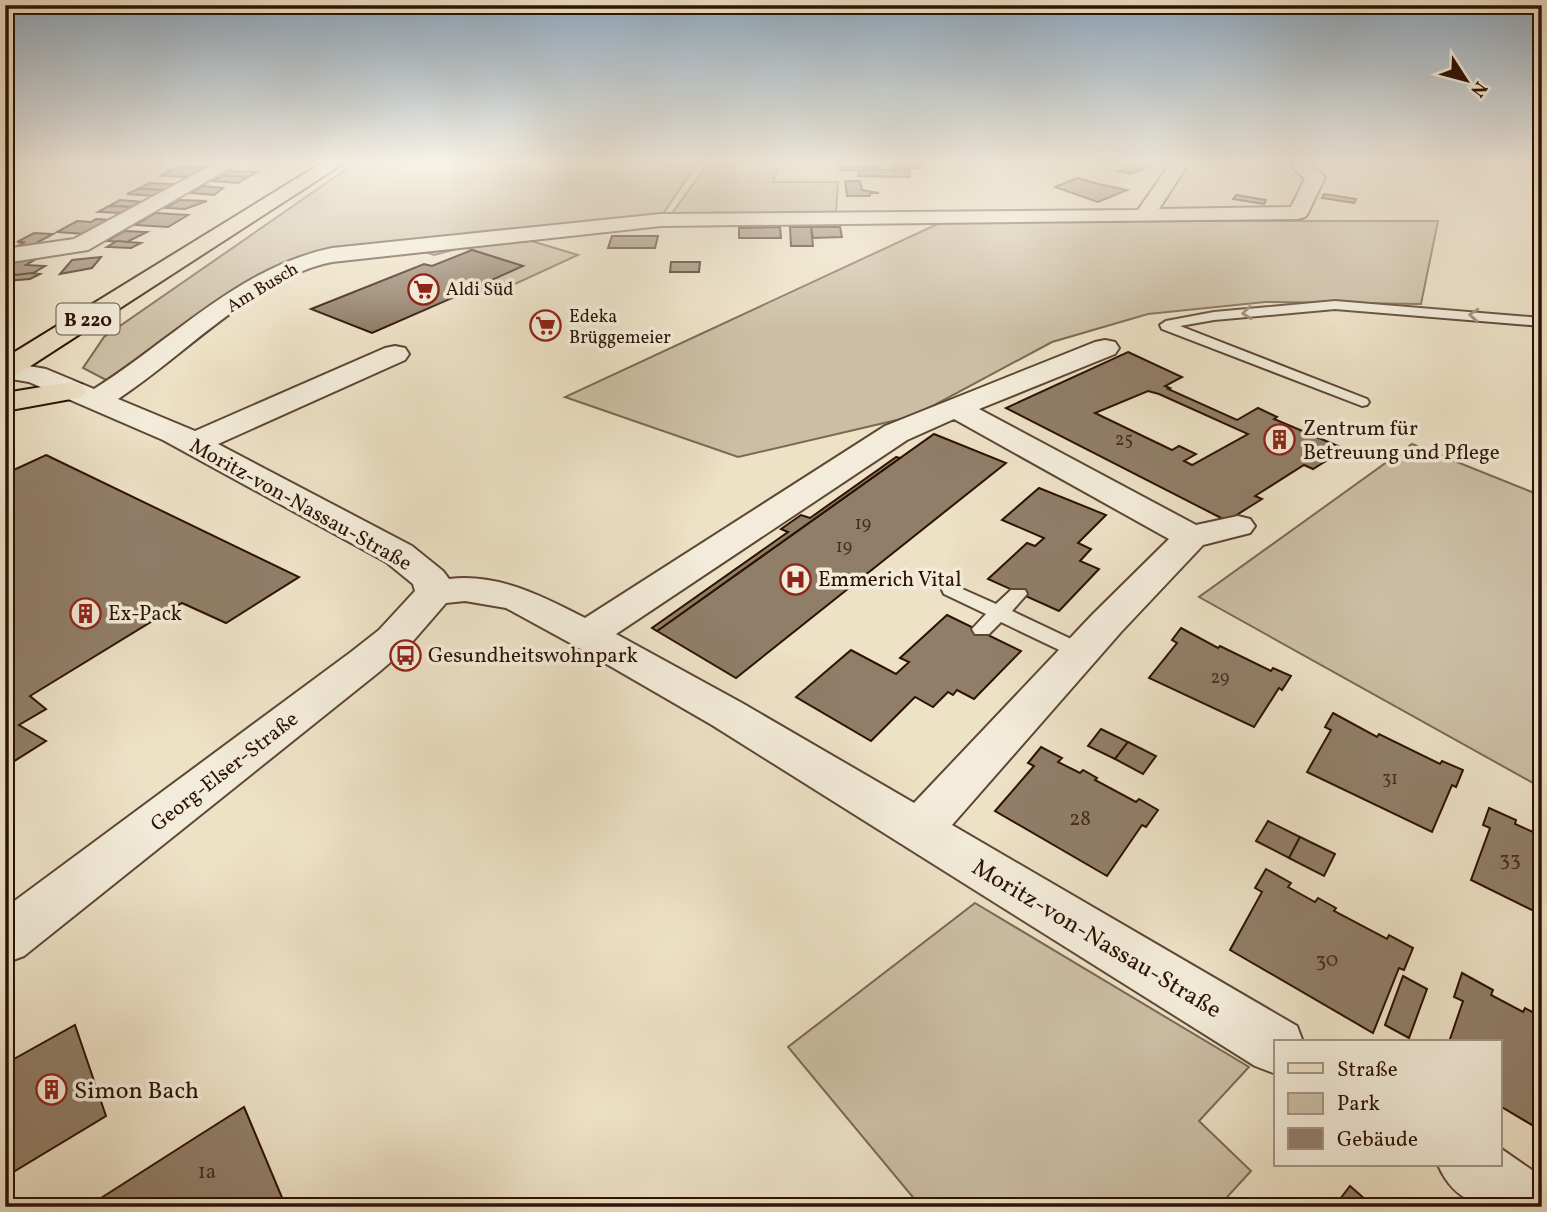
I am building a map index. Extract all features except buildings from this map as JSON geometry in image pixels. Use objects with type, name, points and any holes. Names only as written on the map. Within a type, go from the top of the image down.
[{"type":"main road","name":"B 220","points":[[5,370],[248,218]]},
{"type":"main road","points":[[5,402],[83,396]]},
{"type":"street","points":[[6,255],[80,246],[131,218]]},
{"type":"street","name":"Am Busch","points":[[83,396],[279,274],[302,263],[363,250],[662,220],[956,218]]},
{"type":"street","points":[[586,635],[896,433],[1105,348]]},
{"type":"street","points":[[192,444],[395,354]]},
{"type":"street","name":"Moritz-von-Nassau-Straße","points":[[5,370],[36,375],[174,433],[398,554],[430,579],[434,593],[464,589],[516,598],[586,635],[727,714],[1274,1045]]},
{"type":"street","points":[[955,408],[1191,537]]},
{"type":"street","points":[[917,831],[1080,652],[1191,537],[1238,526]]},
{"type":"street","name":"Georg-Elser-Straße","points":[[5,939],[365,662],[393,639],[434,593]]},
{"type":"street","points":[[1472,1166],[1529,1207]]},
{"type":"lane","points":[[1362,402],[1166,325],[1214,316],[1335,305],[1542,322]]},
{"type":"lane","points":[[951,590],[1080,652]]},
{"type":"lane","points":[[982,629],[1018,594]]},
{"type":"green space","points":[[276,218],[639,218],[318,253],[110,382],[83,368],[104,337]]},
{"type":"green space","points":[[944,221],[1438,221],[1421,304],[1265,302],[1148,314],[1052,342],[914,416],[738,457],[565,397]]},
{"type":"green space","points":[[518,237],[578,255],[506,288],[487,282],[522,266],[464,247],[434,255],[415,248]]},
{"type":"green space","points":[[1412,444],[1542,496],[1542,788],[1199,597]]},
{"type":"green space","points":[[975,903],[1249,1067],[1199,1121],[1251,1171],[1218,1207],[921,1207],[788,1047]]},
{"type":"place","name":"Aldi Süd","points":[[423,289]]},
{"type":"place","name":"Edeka Brüggemeier","points":[[546,326]]},
{"type":"place","name":"Zentrum für Betreuung und Pflege","points":[[1280,440]]},
{"type":"place","name":"Emmerich Vital","points":[[795,579]]},
{"type":"place","name":"Ex-Pack","points":[[85,613]]},
{"type":"place","name":"Gesundheitswohnpark","points":[[405,655]]},
{"type":"place","name":"Simon Bach","points":[[51,1090]]}]
